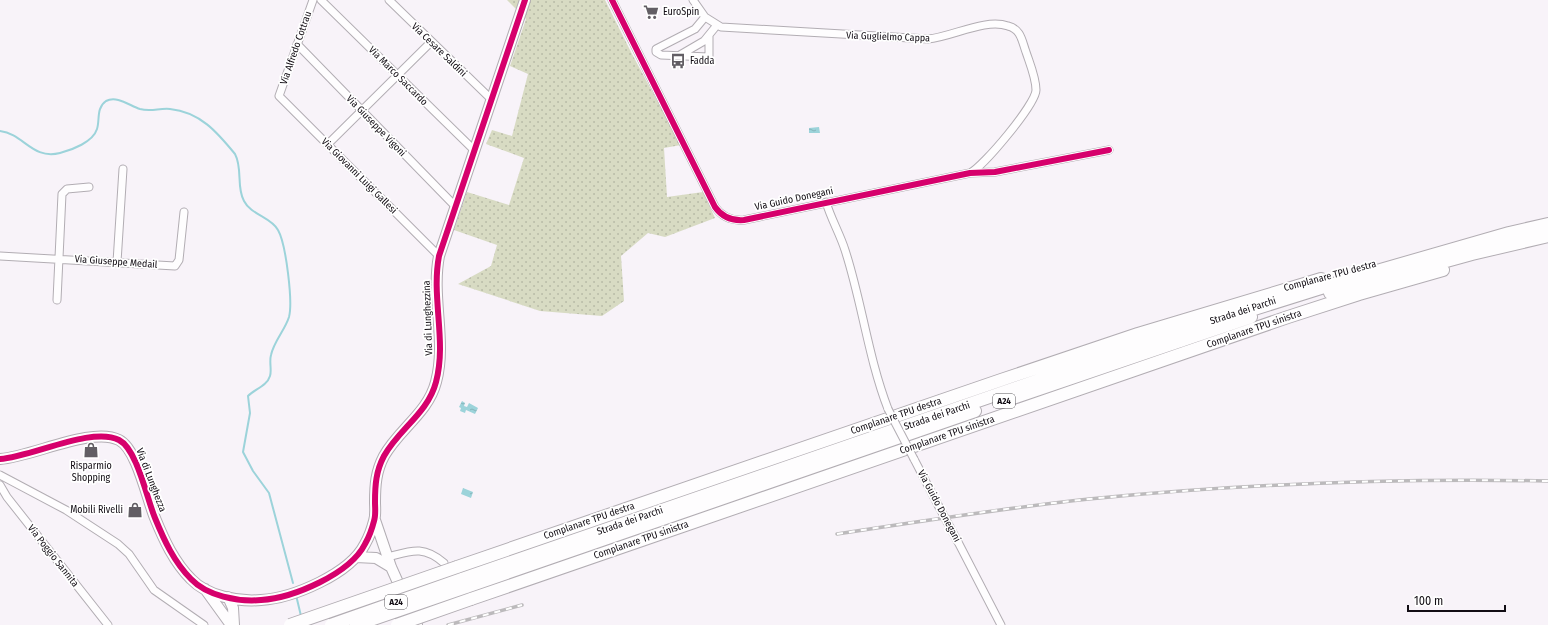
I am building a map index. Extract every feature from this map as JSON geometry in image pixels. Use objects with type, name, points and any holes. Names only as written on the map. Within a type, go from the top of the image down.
[{"type":"highway","name":"Strada dei Parchi","points":[[356,625],[464,583],[1150,341],[1296,295],[1509,233],[1548,224]]},
{"type":"highway","name":"Complanare TPU destra","points":[[290,625],[889,418],[1138,334],[1277,291],[1445,245],[1509,233]]},
{"type":"highway","name":"Strada dei Parchi","points":[[331,625],[464,583],[1284,307],[1472,254],[1548,236]]},
{"type":"highway","name":"Complanare TPU sinistra","points":[[397,625],[1366,292],[1548,243]]},
{"type":"street","name":"Via Alfredo Cottrau","points":[[280,96],[313,0]]},
{"type":"street","name":"Via Marco Saccardo","points":[[321,0],[474,151]]},
{"type":"street","name":"Via Cesare Saldini","points":[[388,0],[491,99]]},
{"type":"street","name":"Via di Lunghezzina","points":[[205,589],[228,597],[250,600],[277,598],[314,585],[338,572],[356,557],[365,544],[375,520],[376,481],[383,459],[392,445],[425,407],[433,394],[437,379],[440,347],[436,280],[439,256],[524,0]]},
{"type":"street","name":"Via Guido Donegani","points":[[612,0],[715,207],[722,215],[733,220],[744,220],[970,173],[995,172],[1109,150]]},
{"type":"street","name":"Via Guglielmo Cappa","points":[[694,0],[705,17],[717,25],[752,30],[928,39],[939,38],[988,24],[1011,26],[1021,36],[1034,76],[1036,91],[1031,105],[984,162],[970,173]]},
{"type":"street","points":[[705,17],[695,29],[656,49],[656,52],[661,55],[709,57],[709,35]]},
{"type":"street","points":[[679,56],[704,41],[717,25]]},
{"type":"street","points":[[328,144],[431,42]]},
{"type":"street","name":"Via Giuseppe Vigoni","points":[[297,44],[455,206]]},
{"type":"street","name":"Via Giovanni Luigi Gallesi","points":[[280,96],[439,256]]},
{"type":"street","points":[[117,262],[123,169]]},
{"type":"street","points":[[57,300],[62,194],[67,189],[89,187]]},
{"type":"street","name":"Via Guido Donegani","points":[[826,202],[833,224],[845,249],[867,341],[888,409],[1001,625]]},
{"type":"street","name":"Via Giuseppe Medail","points":[[0,256],[59,258],[176,266],[179,260],[184,212]]},
{"type":"street","name":"Via di Lunghezza","points":[[0,459],[20,456],[96,437],[111,437],[121,441],[130,451],[155,518],[172,554],[191,579],[205,589]]},
{"type":"street","points":[[0,475],[66,510],[118,544],[129,554],[154,590],[204,625]]},
{"type":"street","name":"Via Poggio Sannita","points":[[0,485],[7,497],[108,625]]},
{"type":"street","points":[[375,520],[388,557],[417,625]]},
{"type":"street","points":[[365,544],[377,544],[388,557]]},
{"type":"street","points":[[365,544],[376,558]]},
{"type":"street","points":[[356,557],[388,557],[417,549],[437,557],[444,562]]},
{"type":"street","points":[[205,589],[231,620]]},
{"type":"street","points":[[228,597],[231,620]]},
{"type":"street","points":[[231,620],[250,600]]},
{"type":"green space","points":[[507,0],[605,0],[681,145],[664,148],[667,197],[703,192],[715,218],[665,237],[648,233],[621,256],[624,301],[602,316],[540,311],[458,284],[491,266],[497,245],[454,230],[467,192],[509,205],[524,158],[486,144],[492,130],[512,136],[528,74],[510,66],[526,19]]},
{"type":"water","points":[[819,127],[820,133],[809,133],[809,128]]},
{"type":"water","points":[[462,401],[465,403],[464,406],[467,407],[469,403],[478,408],[475,414],[466,410],[465,413],[460,411],[461,408],[459,407]]},
{"type":"water","points":[[463,488],[473,492],[471,498],[461,494]]},
{"type":"waterway","points":[[0,131],[16,137],[42,153],[60,153],[76,148],[87,142],[95,134],[101,107],[106,101],[115,99],[144,110],[170,109],[190,114],[207,124],[235,154],[239,166],[240,190],[244,201],[251,210],[271,222],[278,230],[284,247],[288,273],[290,299],[289,317],[272,350],[270,358],[271,374],[264,385],[248,396],[250,413],[243,452],[253,471],[269,493],[293,583]]},
{"type":"waterway","points":[[296,595],[301,616]]},
{"type":"railway","points":[[837,534],[963,515],[1089,499],[1204,489],[1376,481],[1548,481]]},
{"type":"railway","points":[[448,625],[522,605]]},
{"type":"cycle path","points":[[0,459],[13,457],[78,439],[107,437],[119,440],[131,453],[141,475],[155,518],[179,565],[198,585],[205,590],[223,597],[243,600],[261,600],[289,595],[319,582],[347,565],[358,555],[368,539],[375,516],[376,478],[384,456],[397,437],[427,403],[436,382],[440,351],[437,288],[439,256],[525,0]]},
{"type":"cycle path","points":[[612,0],[715,207],[724,216],[731,219],[744,220],[970,173],[995,172],[1109,150]]},
{"type":"place","name":"EuroSpin","points":[[651,12]]},
{"type":"place","name":"Fadda","points":[[678,61]]},
{"type":"place","name":"Risparmio Shopping","points":[[91,450]]},
{"type":"place","name":"Mobili Rivelli","points":[[135,510]]}]
